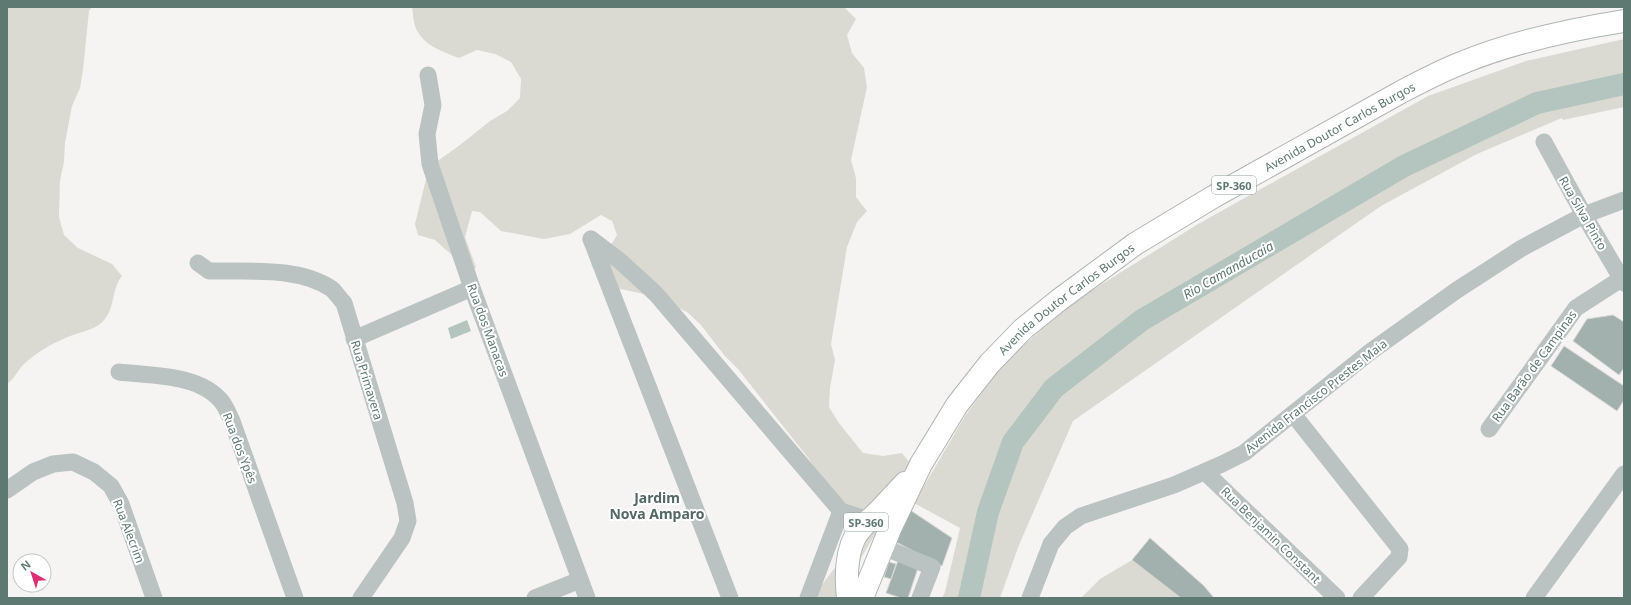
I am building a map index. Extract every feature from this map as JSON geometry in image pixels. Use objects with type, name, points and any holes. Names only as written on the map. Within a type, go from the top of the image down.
[{"type":"main road","name":"Avenida Doutor Carlos Burgos","points":[[862,598],[887,538],[921,464],[957,405],[990,363],[1024,330],[1059,300],[1135,244],[1227,189],[1401,92],[1467,61],[1523,43],[1582,28],[1624,22]]},
{"type":"main road","name":"Avenida Doutor Carlos Burgos","points":[[848,598],[848,565],[850,550],[855,537],[867,520],[878,512],[921,464]]},
{"type":"street","name":"Rua dos Manacas","points":[[428,75],[433,105],[428,134],[430,164],[472,288],[587,598]]},
{"type":"street","name":"Rua Silva Pinto","points":[[1544,142],[1584,215],[1623,281]]},
{"type":"street","name":"Avenida Francisco Prestes Maia","points":[[1030,598],[1051,544],[1065,527],[1080,516],[1174,485],[1244,453],[1370,352],[1457,290],[1522,248],[1584,215],[1624,200]]},
{"type":"street","points":[[730,598],[590,239],[620,261],[656,294],[841,511],[880,524],[887,538],[932,567],[920,598]]},
{"type":"street","name":"Rua Primavera","points":[[198,263],[209,271],[291,273],[317,281],[333,290],[344,303],[405,503],[408,521],[402,538],[361,598]]},
{"type":"street","name":"Rua Barão de Campinas","points":[[1489,429],[1576,308],[1623,281]]},
{"type":"street","points":[[354,339],[472,288]]},
{"type":"street","name":"Rua dos Ypês","points":[[120,372],[184,379],[204,386],[222,402],[232,421],[295,598]]},
{"type":"street","points":[[1293,414],[1400,549],[1399,557],[1361,598]]},
{"type":"street","name":"Rua Alecrim","points":[[7,490],[32,472],[52,464],[73,462],[94,472],[111,486],[121,504],[154,598]]},
{"type":"street","name":"Rua Benjamin Constant","points":[[1205,472],[1337,598]]},
{"type":"street","points":[[1534,598],[1624,474]]},
{"type":"street","points":[[808,598],[841,511]]},
{"type":"street","points":[[824,556],[873,572]]},
{"type":"street","points":[[534,598],[580,580]]},
{"type":"shaded area","points":[[7,7],[92,7],[89,11],[80,88],[72,106],[65,143],[64,162],[60,180],[59,217],[64,235],[78,248],[112,264],[122,276],[117,286],[108,314],[102,322],[90,329],[46,347],[28,360],[14,378],[7,384]]},
{"type":"shaded area","points":[[412,7],[844,7],[856,19],[847,35],[852,53],[864,68],[867,87],[851,160],[856,178],[856,197],[867,211],[857,222],[847,247],[831,344],[835,360],[830,388],[829,407],[839,423],[863,453],[883,456],[902,453],[910,463],[901,491],[861,558],[854,598],[812,598],[846,553],[852,518],[819,476],[809,459],[701,325],[687,312],[653,296],[616,288],[600,276],[591,265],[603,258],[617,235],[612,221],[601,215],[570,234],[544,239],[501,231],[480,212],[472,211],[465,237],[476,267],[472,273],[435,240],[418,235],[415,224],[429,167],[490,121],[507,111],[520,98],[521,79],[511,62],[495,54],[477,50],[459,58],[427,43],[418,33],[414,24]]},
{"type":"shaded area","points":[[1624,39],[1624,107],[1563,120],[1562,118],[1477,154],[1381,206],[1073,421],[1019,545],[1000,598],[942,598],[945,592],[960,528],[914,503],[965,416],[1003,364],[1070,304],[1198,224],[1428,96],[1526,61]]},
{"type":"shaded area","points":[[467,320],[471,331],[451,339],[448,328]]},
{"type":"shaded area","points":[[1150,538],[1204,586],[1214,598],[1081,598],[1100,579],[1132,560]]},
{"type":"building","points":[[1613,315],[1624,322],[1624,368],[1619,375],[1573,341],[1587,319]]},
{"type":"building","points":[[1564,346],[1624,386],[1624,400],[1617,411],[1551,366]]},
{"type":"building","points":[[910,510],[952,538],[942,566],[896,542]]},
{"type":"building","points":[[1150,538],[1204,586],[1214,598],[1181,598],[1132,560]]},
{"type":"building","points":[[899,558],[919,565],[908,598],[901,598],[886,593]]},
{"type":"building","points":[[889,562],[896,564],[891,579],[884,577]]},
{"type":"waterway","name":"Rio Camanducaia","points":[[969,598],[988,512],[1013,442],[1054,388],[1142,320],[1404,166],[1537,103],[1624,84]]},
{"type":"district","name":"Jardim Nova Amparo","points":[[657,506]]}]
